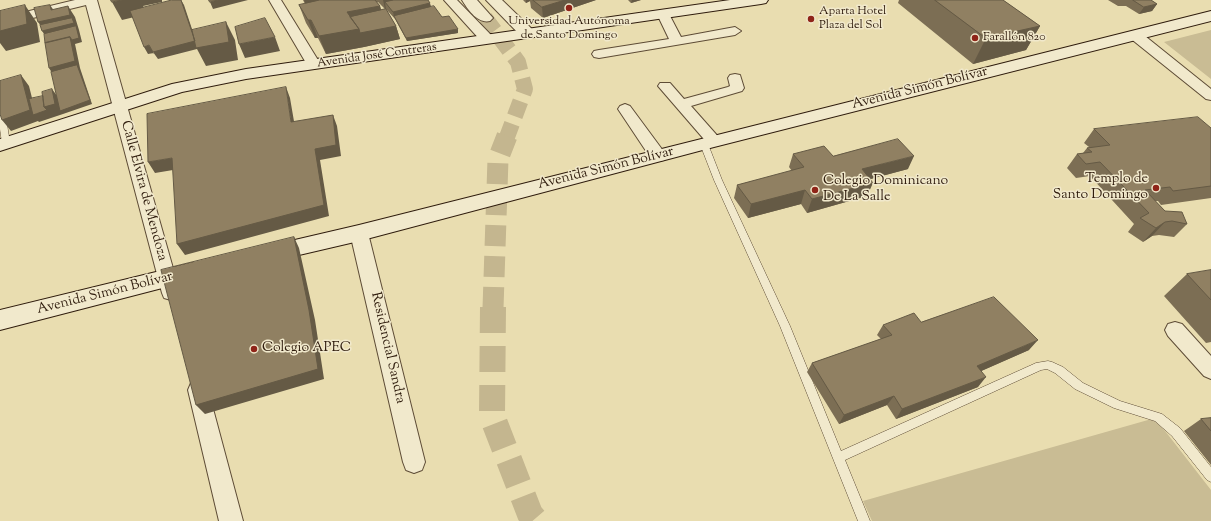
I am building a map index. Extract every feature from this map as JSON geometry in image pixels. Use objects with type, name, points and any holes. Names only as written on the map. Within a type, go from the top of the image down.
[{"type":"main road","points":[[469,0],[485,18]]},
{"type":"main road","points":[[493,0],[528,34]]},
{"type":"main road","name":"Avenida José Contreras","points":[[3,144],[178,88],[211,81],[487,39],[761,0]]},
{"type":"main road","name":"Avenida Simón Bolívar","points":[[250,258],[359,233],[1211,16]]},
{"type":"main road","name":"Avenida Simón Bolívar","points":[[0,320],[212,268]]},
{"type":"street","points":[[0,22],[91,0]]},
{"type":"street","name":"Calle Elvira de Mendoza","points":[[91,0],[176,310]]},
{"type":"street","points":[[275,0],[314,65]]},
{"type":"street","points":[[450,0],[487,39]]},
{"type":"street","points":[[663,14],[677,42]]},
{"type":"street","points":[[599,54],[736,31]]},
{"type":"street","points":[[1135,35],[1211,96]]},
{"type":"street","points":[[681,104],[733,90],[737,88],[735,78]]},
{"type":"street","points":[[665,86],[681,104],[709,143]]},
{"type":"street","points":[[625,109],[658,156]]},
{"type":"street","name":"Residencial Sandra","points":[[359,233],[414,462]]},
{"type":"street","points":[[1175,330],[1211,370]]},
{"type":"street","points":[[192,369],[231,521]]},
{"type":"lane","points":[[0,105],[3,144]]},
{"type":"lane","points":[[709,143],[718,180],[785,326],[864,521]]},
{"type":"lane","points":[[838,457],[1040,366],[1048,365],[1059,370],[1079,386],[1118,405],[1158,417],[1176,432],[1211,476]]},
{"type":"shaded area","points":[[1211,30],[1211,79],[1164,42]]},
{"type":"shaded area","points":[[1155,418],[1211,490],[1211,521],[872,521],[863,501]]},
{"type":"building","points":[[111,0],[122,0],[112,2]]},
{"type":"building","points":[[172,0],[181,0],[195,41],[153,52],[149,45],[144,47],[130,11]]},
{"type":"building","points":[[320,0],[375,0],[380,6],[347,12],[359,29],[319,36],[311,20],[308,20],[299,5]]},
{"type":"building","points":[[394,0],[428,0],[430,3],[393,12],[385,2]]},
{"type":"building","points":[[533,0],[565,0],[542,7]]},
{"type":"building","points":[[935,0],[1003,0],[1040,26],[986,38]]},
{"type":"building","points":[[1133,0],[1151,0],[1157,4],[1144,7]]},
{"type":"building","points":[[25,5],[27,24],[0,31],[0,11]]},
{"type":"building","points":[[50,5],[51,10],[68,6],[70,15],[38,22],[34,8]]},
{"type":"building","points":[[434,6],[442,17],[449,16],[458,29],[406,38],[394,16]]},
{"type":"building","points":[[386,9],[396,26],[360,33],[359,29],[350,17]]},
{"type":"building","points":[[72,18],[74,23],[42,31],[40,25]]},
{"type":"building","points":[[265,18],[275,37],[239,44],[235,27]]},
{"type":"building","points":[[226,22],[229,42],[196,48],[192,30]]},
{"type":"building","points":[[76,26],[79,38],[72,40],[70,37],[45,43],[44,34]]},
{"type":"building","points":[[70,37],[75,61],[49,68],[45,43]]},
{"type":"building","points":[[77,65],[90,100],[60,111],[51,72]]},
{"type":"building","points":[[21,75],[30,110],[2,120],[0,114],[0,81]]},
{"type":"building","points":[[286,87],[291,122],[333,115],[336,145],[315,149],[324,205],[177,244],[172,158],[148,162],[147,114]]},
{"type":"building","points":[[52,89],[55,104],[44,107],[42,92]]},
{"type":"building","points":[[43,96],[44,107],[47,110],[33,115],[29,99]]},
{"type":"building","name":"Templo de Santo Domingo","points":[[1198,117],[1211,128],[1211,186],[1173,191],[1170,187],[1145,190],[1165,211],[1182,212],[1187,224],[1172,221],[1165,222],[1156,228],[1140,218],[1149,213],[1100,162],[1086,164],[1077,154],[1092,152],[1087,148],[1110,145],[1094,129]]},
{"type":"building","points":[[898,139],[914,156],[862,169],[873,183],[812,199],[805,190],[751,204],[737,185],[804,167],[793,154],[824,146],[833,156]]},
{"type":"building","name":"Colegio APEC","points":[[294,237],[309,310],[318,369],[196,405],[161,270]]},
{"type":"building","points":[[1211,270],[1211,300],[1187,274]]},
{"type":"building","points":[[994,297],[1038,340],[977,366],[986,377],[902,409],[894,396],[844,415],[812,363],[892,335],[883,325],[914,313],[921,322]]},
{"type":"building","points":[[1211,418],[1211,431],[1201,419]]},
{"type":"tunnel","points":[[485,18],[518,62],[525,89],[507,137]]},
{"type":"tunnel","points":[[493,308],[498,159],[507,136]]},
{"type":"tunnel","points":[[493,307],[492,416],[530,514],[536,521]]},
{"type":"place","name":"Universidad Autónoma de Santo Domingo","points":[[569,8]]},
{"type":"place","name":"Aparta Hotel Plaza del Sol","points":[[811,19]]},
{"type":"place","name":"Farallón 820","points":[[975,38]]},
{"type":"place","name":"Templo de Santo Domingo","points":[[1156,188]]},
{"type":"place","name":"Colegio Dominicano De La Salle","points":[[815,190]]},
{"type":"place","name":"Colegio APEC","points":[[254,349]]}]
